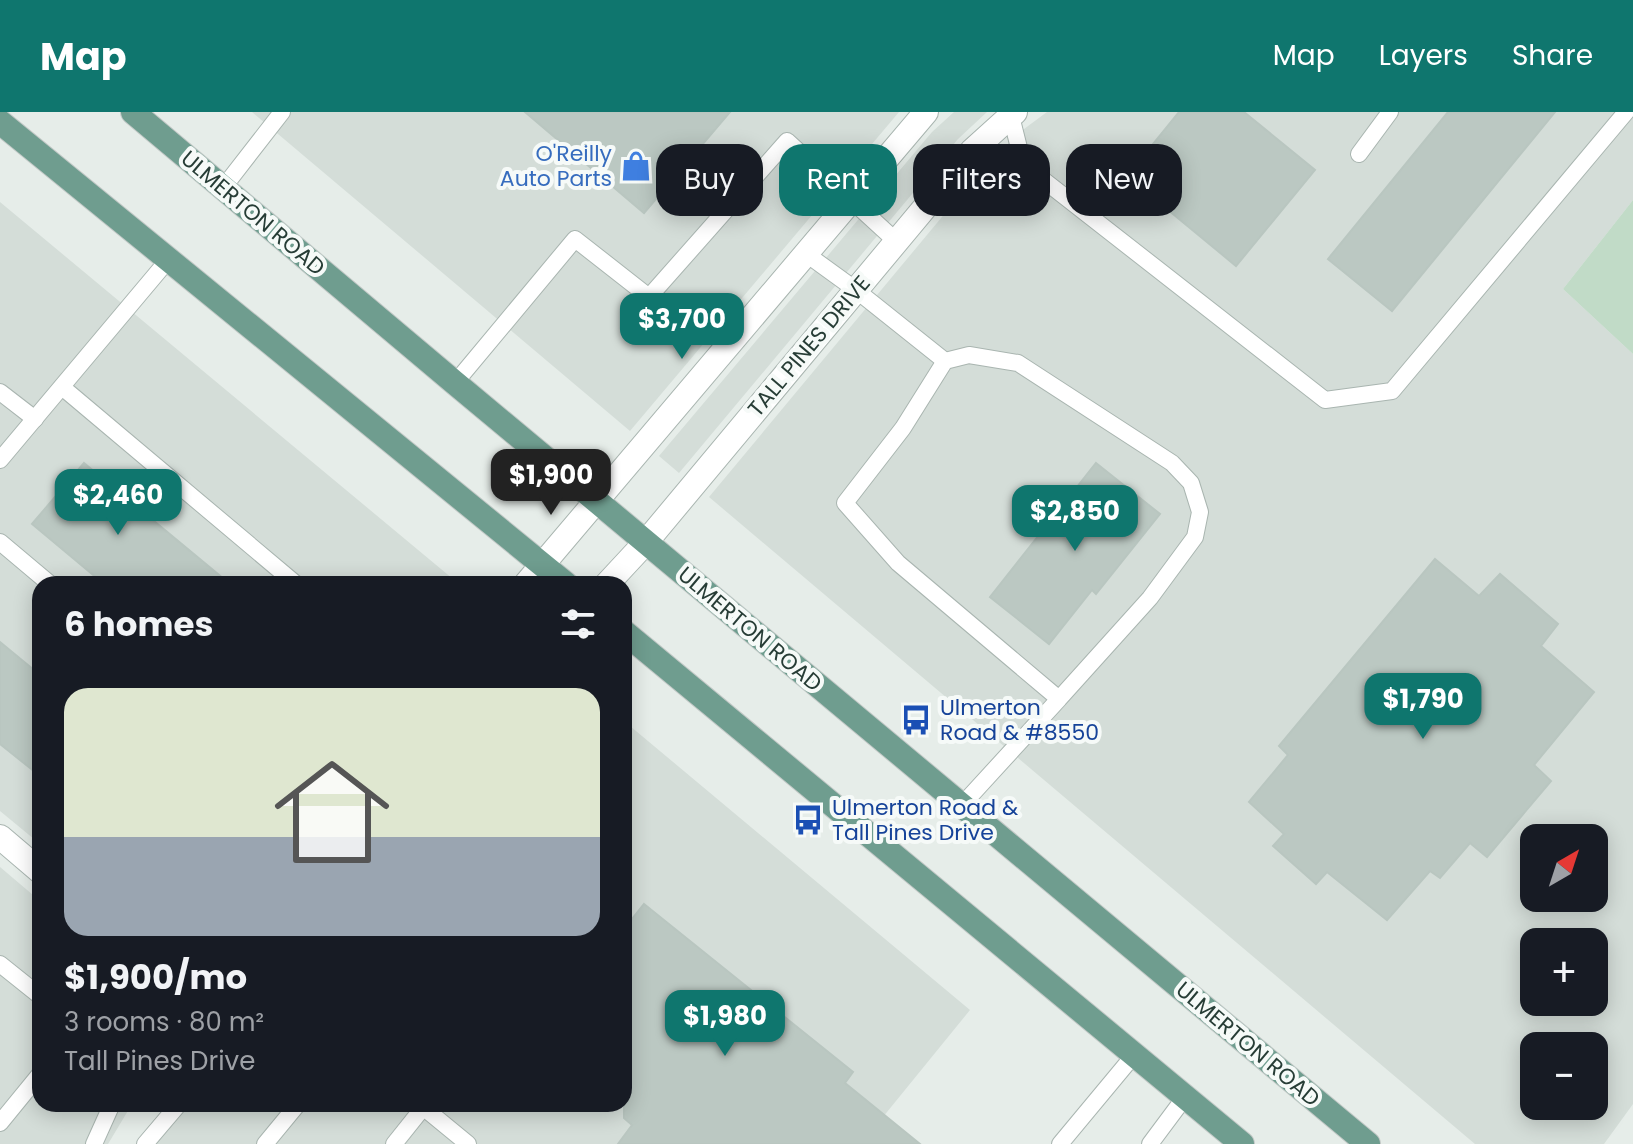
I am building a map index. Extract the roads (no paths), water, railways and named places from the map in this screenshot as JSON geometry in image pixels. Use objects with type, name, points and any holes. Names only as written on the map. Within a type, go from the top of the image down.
[{"type":"main road","name":"ULMERTON ROAD","points":[[133,112],[1368,1144]]},
{"type":"main road","points":[[0,122],[556,576]]},
{"type":"main road","points":[[632,639],[1242,1144]]},
{"type":"street","points":[[897,146],[926,112]]},
{"type":"street","name":"TALL PINES DRIVE","points":[[614,576],[972,151],[1012,113]]},
{"type":"street","points":[[532,576],[836,216]]},
{"type":"street","points":[[0,837],[32,864]]},
{"type":"lane","points":[[223,188],[282,112]]},
{"type":"lane","points":[[1359,154],[1390,112]]},
{"type":"lane","points":[[1012,113],[1023,164],[1325,400],[1392,391],[1626,112]]},
{"type":"lane","points":[[455,383],[575,239],[649,297],[779,150]]},
{"type":"lane","points":[[868,216],[897,242]]},
{"type":"lane","points":[[805,253],[945,361]]},
{"type":"lane","points":[[0,460],[168,260]]},
{"type":"lane","points":[[962,805],[1059,699],[1150,598],[1195,537],[1200,512],[1191,483],[1172,463],[1018,363],[969,355],[945,361],[903,428],[845,503],[898,563],[1059,699]]},
{"type":"lane","points":[[62,387],[286,576]]},
{"type":"lane","points":[[0,392],[35,419]]},
{"type":"lane","points":[[0,542],[40,576]]},
{"type":"lane","points":[[0,964],[32,990]]},
{"type":"lane","points":[[1060,1144],[1134,1055]]},
{"type":"lane","points":[[0,1123],[32,1084]]},
{"type":"lane","points":[[1150,1144],[1185,1097]]},
{"type":"lane","points":[[94,1144],[108,1112]]},
{"type":"lane","points":[[145,1144],[172,1112]]},
{"type":"lane","points":[[265,1144],[291,1112]]},
{"type":"lane","points":[[394,1144],[420,1112]]},
{"type":"lane","points":[[432,1112],[468,1144]]},
{"type":"place","name":"O'Reilly Auto Parts","points":[[636,166]]},
{"type":"place","name":"Ulmerton Road & #8550","points":[[916,720]]},
{"type":"place","name":"Ulmerton Road & Tall Pines Drive","points":[[808,820]]}]
